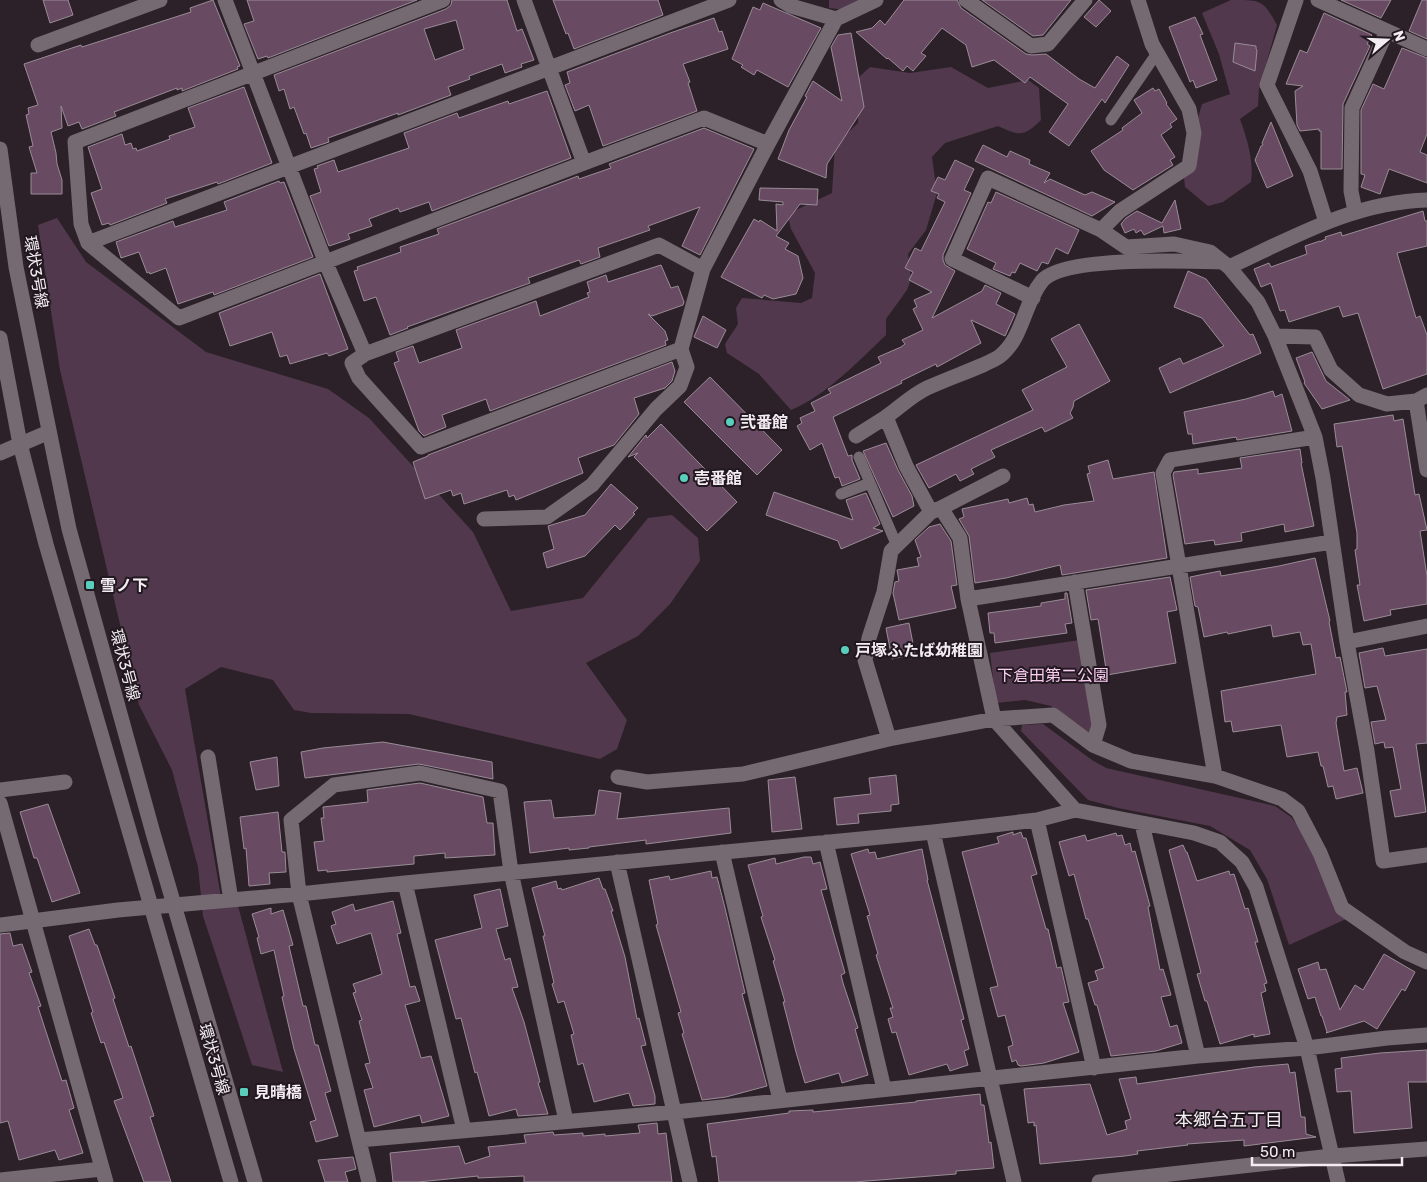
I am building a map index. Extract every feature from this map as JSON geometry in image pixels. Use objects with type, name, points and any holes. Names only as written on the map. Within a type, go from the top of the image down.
[{"type":"street","points":[[38,45],[160,0]]},
{"type":"street","points":[[225,0],[325,261],[365,354]]},
{"type":"street","points":[[443,0],[75,142],[82,224],[88,243],[179,318],[704,118],[768,144]]},
{"type":"street","points":[[524,0],[584,163]]},
{"type":"street","points":[[88,243],[729,0]]},
{"type":"street","points":[[780,0],[792,6],[827,11],[876,0]]},
{"type":"street","points":[[966,0],[1031,46],[1048,44],[1085,0]]},
{"type":"street","points":[[1101,230],[1120,211],[1189,166],[1194,133],[1189,110],[1152,44],[1138,0]]},
{"type":"street","points":[[1296,0],[1267,85],[1310,171],[1326,222]]},
{"type":"street","points":[[1318,0],[1427,49]]},
{"type":"street","points":[[484,519],[547,517],[592,486],[656,410],[680,386],[687,367],[681,349],[704,269],[768,144],[827,11]]},
{"type":"street","points":[[1355,211],[1351,191],[1352,108],[1387,31]]},
{"type":"street","name":"環状3号線","points":[[0,149],[16,268],[69,529],[154,833],[255,1182]]},
{"type":"street","points":[[1033,298],[952,259],[988,178],[1101,230],[1126,246],[1174,244],[1210,252],[1225,264],[1258,302],[1275,336],[1315,437],[1323,478],[1347,642],[1367,751],[1383,861],[1427,855]]},
{"type":"street","points":[[856,436],[925,389],[999,357],[1012,343],[1043,279],[1058,271],[1081,265],[1174,260],[1225,264],[1355,211],[1406,200],[1427,200]]},
{"type":"street","points":[[681,349],[421,447],[359,378],[352,363],[365,354],[659,245],[704,269]]},
{"type":"street","points":[[1275,336],[1315,337],[1331,370],[1359,395],[1387,404],[1422,398],[1427,470]]},
{"type":"street","name":"環状3号線","points":[[0,338],[20,444],[46,544],[231,1182]]},
{"type":"street","points":[[886,417],[906,466],[936,510],[960,538],[968,599],[994,719],[1075,810]]},
{"type":"street","points":[[0,453],[48,432]]},
{"type":"street","points":[[1215,776],[1163,473],[1170,460],[1315,437]]},
{"type":"street","points":[[889,739],[865,660],[869,638],[884,592],[891,551],[936,510],[1003,476]]},
{"type":"street","points":[[968,599],[1332,542]]},
{"type":"street","points":[[1075,582],[1099,725],[1093,745]]},
{"type":"street","points":[[1347,642],[1427,626]]},
{"type":"street","points":[[618,777],[647,782],[743,774],[889,739],[994,719],[1053,714],[1093,745],[1130,761],[1215,776],[1282,799],[1298,811],[1320,853],[1342,908],[1405,952],[1427,962]]},
{"type":"street","points":[[208,757],[231,900]]},
{"type":"street","points":[[369,1182],[299,894],[291,820],[334,786],[420,773],[500,791],[511,872],[566,1120]]},
{"type":"street","points":[[0,790],[65,782]]},
{"type":"street","points":[[0,803],[104,1176],[0,1180]]},
{"type":"street","points":[[0,925],[118,910],[933,832],[1037,820],[1075,810],[1194,833],[1220,842],[1242,862],[1256,887],[1307,1048],[1338,1182]]},
{"type":"street","points":[[1037,820],[1094,1068]]},
{"type":"street","points":[[1142,824],[1198,1056]]},
{"type":"street","points":[[933,832],[1014,1182]]},
{"type":"street","points":[[826,842],[884,1089]]},
{"type":"street","points":[[722,852],[780,1100]]},
{"type":"street","points":[[617,862],[690,1182]]},
{"type":"street","points":[[405,883],[464,1130]]},
{"type":"street","points":[[359,1140],[566,1120],[675,1112],[1198,1056],[1307,1048],[1427,1035]]},
{"type":"street","points":[[1099,1182],[1332,1156],[1427,1149]]},
{"type":"lane","points":[[1111,120],[1157,53]]},
{"type":"lane","points":[[859,457],[897,546]]},
{"type":"lane","points":[[841,494],[870,483]]},
{"type":"green space","points":[[829,0],[869,0],[846,10],[829,8]]},
{"type":"green space","points":[[1231,0],[1249,0],[1260,3],[1277,25],[1259,89],[1258,106],[1240,119],[1251,158],[1251,182],[1223,202],[1208,206],[1185,187],[1183,169],[1202,104],[1230,94],[1219,54],[1202,13]]},
{"type":"green space","points":[[870,67],[910,73],[951,67],[988,88],[1028,80],[1039,88],[1041,120],[1030,130],[1021,133],[1011,132],[998,126],[945,143],[932,157],[937,193],[926,230],[908,254],[911,279],[907,290],[886,319],[886,335],[829,387],[791,410],[759,374],[727,353],[725,344],[738,324],[736,308],[742,298],[801,303],[812,298],[815,273],[791,229],[788,216],[796,210],[832,193],[835,145],[858,123],[859,77]]},
{"type":"green space","points":[[57,218],[86,262],[206,352],[328,389],[369,418],[473,532],[511,611],[583,598],[648,518],[672,515],[698,538],[700,561],[670,604],[638,636],[586,663],[627,720],[617,749],[600,759],[409,714],[311,713],[294,710],[273,680],[221,667],[185,689],[222,903],[237,902],[283,1072],[252,1065],[203,916],[198,867],[172,770],[139,705],[60,370],[38,225]]},
{"type":"green space","name":"下倉田第二公園","points":[[1080,640],[1092,725],[1090,734],[1051,706],[1025,700],[996,703],[990,653]]},
{"type":"green space","points":[[1043,724],[1106,768],[1275,806],[1291,817],[1313,845],[1346,919],[1289,945],[1267,879],[1250,850],[1210,826],[1118,808],[1088,800],[1021,731],[1022,725]]},
{"type":"building","points":[[43,0],[68,0],[73,15],[50,23]]},
{"type":"building","points":[[213,0],[240,66],[237,67],[238,69],[182,91],[182,88],[177,90],[177,88],[114,112],[116,116],[82,129],[79,122],[68,126],[61,106],[62,128],[51,132],[62,180],[62,194],[31,194],[31,173],[37,173],[29,147],[33,146],[26,115],[29,114],[28,108],[38,105],[24,64],[191,12],[190,8]]},
{"type":"building","points":[[247,0],[417,0],[268,58],[267,56],[258,59],[244,24],[254,21]]},
{"type":"building","points":[[452,0],[507,0],[517,31],[522,29],[534,60],[521,64],[522,67],[505,73],[502,64],[469,76],[470,79],[448,87],[451,95],[328,138],[329,142],[311,148],[294,107],[290,109],[284,89],[279,91],[274,75],[446,9],[451,5]],"holes":[[[456,20],[464,49],[435,60],[424,29]]]},
{"type":"building","points":[[553,0],[658,0],[663,15],[574,49]]},
{"type":"building","points":[[904,0],[957,0],[961,8],[1026,54],[1046,54],[1079,79],[1095,88],[1117,56],[1129,65],[1105,103],[1102,99],[1069,146],[1049,132],[1068,104],[1030,77],[1025,83],[994,60],[972,67],[966,45],[942,28],[921,53],[926,56],[913,71],[907,66],[903,71],[856,32],[872,28],[880,20],[885,25]]},
{"type":"building","points":[[982,0],[1071,0],[1043,35],[1033,36]]},
{"type":"building","points":[[1099,0],[1111,11],[1096,27],[1084,17]]},
{"type":"building","points":[[1341,0],[1391,0],[1381,18]]},
{"type":"building","points":[[1422,0],[1427,0],[1427,39],[1409,31]]},
{"type":"building","points":[[763,3],[821,28],[788,87],[757,70],[754,75],[741,67],[743,65],[732,59],[753,7],[760,10]]},
{"type":"building","points":[[1324,13],[1372,35],[1367,44],[1370,46],[1343,104],[1342,169],[1321,169],[1321,131],[1319,129],[1300,131],[1297,125],[1295,91],[1303,86],[1286,84],[1300,50],[1307,53]]},
{"type":"building","points":[[1195,17],[1203,34],[1200,35],[1217,80],[1196,88],[1193,80],[1190,82],[1169,27]]},
{"type":"building","points":[[714,18],[719,32],[722,31],[728,49],[683,64],[690,82],[688,83],[697,111],[603,146],[589,105],[575,111],[565,85],[570,83],[567,72]]},
{"type":"building","points":[[851,33],[864,107],[827,164],[826,178],[778,159],[789,130],[807,97],[805,96],[813,81],[842,101],[831,47],[838,35]]},
{"type":"building","points":[[1235,43],[1256,46],[1255,71],[1233,62]]},
{"type":"building","points":[[1402,48],[1427,58],[1427,134],[1420,152],[1427,155],[1427,183],[1389,169],[1380,194],[1361,187],[1365,175],[1361,174],[1361,110],[1373,84],[1384,89]]},
{"type":"building","points":[[244,87],[272,163],[218,184],[217,182],[165,199],[167,203],[110,225],[109,223],[102,225],[91,193],[102,189],[88,147],[122,134],[125,145],[131,143],[133,149],[136,148],[137,151],[170,139],[169,136],[195,127],[188,108]]},
{"type":"building","points":[[1153,88],[1155,91],[1159,89],[1166,104],[1177,119],[1170,124],[1172,127],[1161,135],[1175,157],[1170,160],[1173,165],[1133,190],[1104,170],[1091,151],[1123,130],[1122,128],[1142,113],[1134,100]]},
{"type":"building","points":[[547,91],[571,158],[432,211],[429,202],[400,212],[398,208],[369,219],[372,226],[348,234],[350,239],[329,246],[310,196],[321,192],[314,169],[318,168],[317,166],[334,160],[338,172],[409,148],[404,133],[457,113],[459,118],[508,101],[509,104]]},
{"type":"building","points":[[1271,122],[1293,176],[1267,188],[1255,160],[1263,145],[1262,143]]},
{"type":"building","points":[[704,128],[754,149],[700,255],[682,246],[700,207],[648,226],[650,230],[598,248],[600,257],[581,264],[579,260],[528,278],[530,283],[407,327],[390,335],[376,297],[364,301],[354,271],[358,270],[357,267],[401,252],[400,247],[439,234],[437,229],[578,176],[579,179],[611,168],[609,164]]},
{"type":"building","points":[[983,145],[1007,157],[1010,151],[1030,160],[1029,164],[1050,173],[1044,183],[1050,179],[1085,195],[1092,192],[1115,202],[1092,216],[975,161]]},
{"type":"building","points":[[955,160],[974,169],[964,190],[971,193],[943,255],[945,265],[955,271],[932,318],[982,291],[985,285],[1001,293],[996,304],[1015,314],[1005,336],[971,320],[981,343],[937,367],[936,364],[901,381],[902,383],[833,417],[848,456],[852,455],[852,460],[860,479],[842,486],[839,477],[835,478],[822,443],[810,450],[797,426],[802,423],[800,418],[815,411],[811,403],[831,393],[828,389],[881,363],[878,357],[901,347],[905,344],[902,340],[923,330],[913,309],[917,307],[914,300],[932,292],[909,280],[913,272],[905,268],[915,248],[921,251],[945,202],[937,198],[939,194],[931,191],[938,177],[945,180]]},
{"type":"building","points":[[279,181],[280,183],[284,182],[313,257],[214,295],[213,292],[178,304],[166,268],[150,274],[149,272],[147,273],[139,252],[121,258],[116,242],[173,221],[175,227],[227,210],[224,202]]},
{"type":"building","points":[[760,188],[818,189],[817,205],[800,204],[776,236],[789,243],[785,249],[798,256],[803,278],[796,294],[773,299],[764,295],[762,298],[721,277],[754,219],[759,222],[760,220],[777,231],[776,204],[783,205],[783,202],[759,200]]},
{"type":"building","points":[[996,192],[1079,230],[1068,254],[1056,248],[1048,264],[1042,262],[1037,271],[1020,263],[1015,273],[1012,272],[1010,276],[993,269],[996,263],[967,249],[988,202],[991,203]]},
{"type":"building","points":[[1175,200],[1181,229],[1164,233],[1163,226],[1144,235],[1141,230],[1136,233],[1134,229],[1125,233],[1121,224],[1126,218],[1137,211],[1162,223]]},
{"type":"building","points":[[1423,211],[1425,221],[1427,221],[1427,246],[1397,253],[1416,318],[1420,316],[1427,335],[1427,374],[1383,389],[1358,313],[1343,317],[1339,306],[1289,322],[1285,310],[1280,311],[1271,283],[1261,287],[1254,269],[1269,263],[1271,267],[1307,254],[1305,246],[1321,242],[1326,239],[1325,237],[1341,232],[1342,236]]},
{"type":"building","points":[[661,265],[671,288],[678,286],[684,302],[683,305],[652,316],[648,314],[665,331],[668,340],[665,341],[666,345],[490,411],[486,399],[442,415],[446,427],[424,436],[419,431],[394,363],[399,361],[396,352],[413,346],[419,363],[462,348],[456,330],[536,301],[540,316],[589,297],[587,293],[590,292],[587,282],[606,275],[608,282]]},
{"type":"building","points":[[1188,271],[1206,279],[1250,335],[1253,334],[1261,353],[1170,393],[1159,368],[1180,358],[1183,364],[1224,346],[1202,318],[1174,307]]},
{"type":"building","points":[[320,274],[348,349],[329,356],[327,353],[290,364],[287,355],[280,357],[272,332],[230,346],[219,313]]},
{"type":"building","points":[[703,316],[726,330],[717,348],[694,337]]},
{"type":"building","points":[[1079,324],[1110,381],[1074,401],[1070,413],[1073,418],[1045,432],[1042,427],[991,450],[995,457],[971,469],[974,474],[960,481],[956,474],[929,488],[916,465],[1033,410],[1022,390],[1067,367],[1051,339]]},
{"type":"building","points":[[1312,352],[1326,381],[1350,400],[1322,409],[1304,383],[1296,358]]},
{"type":"building","points":[[672,362],[675,371],[672,381],[665,388],[634,398],[639,414],[614,445],[578,458],[583,473],[516,500],[514,495],[509,497],[507,490],[464,504],[461,493],[453,496],[451,490],[425,499],[413,462]]},
{"type":"building","name":"弐番館","points":[[710,377],[782,450],[757,475],[684,402]]},
{"type":"building","points":[[1273,391],[1275,397],[1282,394],[1292,431],[1237,440],[1236,437],[1193,444],[1192,434],[1188,434],[1184,412],[1246,399]]},
{"type":"building","points":[[1393,415],[1394,421],[1403,419],[1415,495],[1419,494],[1427,530],[1420,531],[1427,576],[1427,604],[1390,610],[1391,615],[1364,621],[1357,585],[1360,585],[1355,550],[1357,549],[1357,533],[1342,446],[1337,447],[1334,424]]},
{"type":"building","name":"壱番館","points":[[661,424],[737,502],[707,531],[634,457],[638,453],[628,457],[646,435],[647,438]]},
{"type":"building","points":[[886,443],[912,496],[914,506],[893,517],[863,451]]},
{"type":"building","points":[[1300,449],[1301,463],[1314,526],[1285,532],[1284,524],[1241,533],[1242,541],[1215,545],[1214,540],[1185,544],[1174,472],[1198,469],[1198,474],[1242,468],[1240,458]]},
{"type":"building","points":[[1108,460],[1113,479],[1154,472],[1167,558],[1062,575],[1060,565],[1006,578],[975,583],[969,536],[959,519],[964,517],[962,509],[1008,499],[1009,503],[1027,498],[1029,505],[1033,504],[1035,512],[1064,505],[1094,501],[1087,474],[1090,473],[1088,466]]},
{"type":"building","points":[[611,484],[638,508],[633,513],[635,514],[620,530],[615,525],[585,556],[547,568],[543,553],[554,549],[548,526],[585,515]]},
{"type":"building","points":[[774,492],[853,520],[846,500],[866,493],[880,524],[873,528],[883,531],[841,549],[838,541],[766,515]]},
{"type":"building","points":[[940,524],[951,541],[957,585],[951,586],[956,608],[899,620],[893,593],[895,582],[899,581],[897,570],[919,566],[917,558],[921,557],[915,540],[929,527]]},
{"type":"building","points":[[1315,558],[1330,621],[1336,658],[1340,657],[1347,692],[1345,692],[1347,715],[1337,717],[1336,723],[1344,771],[1357,768],[1363,793],[1336,799],[1333,786],[1328,787],[1318,752],[1287,757],[1281,725],[1233,732],[1231,721],[1225,722],[1221,691],[1316,674],[1311,644],[1303,645],[1300,632],[1273,637],[1271,625],[1204,637],[1198,607],[1195,606],[1190,577],[1220,571],[1221,576]]},
{"type":"building","points":[[1170,577],[1177,610],[1167,612],[1176,663],[1107,675],[1098,619],[1091,620],[1086,590]]},
{"type":"building","points":[[1065,593],[1067,593],[1072,623],[1065,624],[1067,633],[995,643],[994,633],[990,633],[988,613],[1041,606],[1041,603],[1065,599]]},
{"type":"building","points":[[909,623],[915,654],[892,659],[886,628]]},
{"type":"building","points":[[1383,648],[1385,656],[1427,649],[1427,743],[1416,744],[1426,812],[1395,817],[1390,791],[1401,789],[1393,747],[1385,748],[1384,742],[1375,744],[1371,722],[1386,720],[1377,686],[1365,688],[1359,653]]},
{"type":"building","points":[[383,742],[492,762],[493,779],[419,764],[305,778],[301,752]]},
{"type":"building","points":[[277,757],[279,786],[256,790],[250,762]]},
{"type":"building","points":[[896,775],[899,804],[891,805],[891,811],[858,814],[859,823],[837,825],[834,798],[871,794],[869,778]]},
{"type":"building","points":[[795,777],[802,829],[772,832],[768,780]]},
{"type":"building","points":[[420,783],[483,797],[487,823],[493,823],[495,855],[445,858],[445,853],[414,856],[414,864],[327,872],[327,870],[318,871],[314,842],[324,841],[321,818],[324,818],[323,807],[368,802],[367,790]]},
{"type":"building","points":[[599,790],[621,793],[617,819],[729,808],[731,833],[646,844],[646,840],[589,848],[569,850],[569,848],[530,853],[524,802],[551,800],[554,818],[595,815]]},
{"type":"building","points":[[48,804],[80,893],[52,902],[37,858],[34,858],[20,812]]},
{"type":"building","points":[[278,812],[282,852],[285,852],[286,872],[269,873],[270,884],[249,886],[246,848],[244,849],[240,817]]},
{"type":"building","points":[[1013,832],[1013,835],[1021,832],[1023,838],[1026,838],[1037,874],[1031,876],[1046,929],[1048,929],[1057,968],[1061,967],[1069,1002],[1063,1003],[1079,1052],[1044,1063],[1021,1066],[1018,1065],[1016,1060],[1012,1062],[1008,1047],[1013,1045],[1005,1015],[998,1017],[990,988],[998,986],[962,852],[999,843],[997,837]]},
{"type":"building","points":[[1116,833],[1117,836],[1122,835],[1125,845],[1130,843],[1132,852],[1135,851],[1150,906],[1148,907],[1160,970],[1163,969],[1171,995],[1161,997],[1170,1027],[1177,1025],[1182,1043],[1156,1051],[1111,1056],[1097,1005],[1095,1005],[1088,983],[1098,980],[1095,971],[1104,968],[1088,919],[1086,919],[1074,874],[1069,876],[1059,842],[1085,835],[1087,841]]},
{"type":"building","points":[[1183,845],[1197,881],[1229,871],[1230,875],[1234,874],[1245,909],[1248,908],[1258,942],[1255,942],[1267,983],[1264,984],[1266,991],[1261,993],[1270,1034],[1254,1037],[1254,1034],[1220,1044],[1197,974],[1201,973],[1169,850]]},
{"type":"building","points":[[868,849],[869,853],[875,852],[877,859],[922,849],[927,880],[964,1019],[961,1020],[969,1049],[964,1051],[968,1065],[950,1071],[947,1064],[909,1075],[896,1032],[892,1033],[888,1019],[893,1017],[890,1008],[893,1008],[876,955],[878,954],[867,916],[870,915],[851,854]]},
{"type":"building","points":[[811,857],[813,864],[820,862],[827,889],[821,890],[845,973],[841,975],[858,1028],[855,1029],[868,1075],[842,1083],[839,1073],[805,1083],[773,961],[775,960],[761,917],[763,916],[748,865],[775,858],[776,864]]},
{"type":"building","points":[[711,871],[712,878],[717,877],[745,993],[742,994],[767,1086],[726,1097],[702,1100],[682,1034],[684,1033],[678,1013],[681,1012],[656,925],[658,924],[649,880],[669,876],[670,880]]},
{"type":"building","points":[[599,878],[613,911],[611,911],[625,957],[637,1019],[639,1018],[646,1045],[641,1046],[655,1096],[655,1104],[633,1106],[629,1093],[594,1102],[583,1063],[578,1065],[571,1035],[574,1034],[564,1001],[558,1003],[552,984],[554,983],[543,936],[545,936],[532,888],[556,881],[558,889],[561,888],[562,890]]},
{"type":"building","points":[[500,889],[508,926],[496,929],[505,960],[510,958],[518,987],[512,988],[524,1022],[540,1082],[538,1083],[548,1114],[518,1116],[516,1109],[489,1116],[477,1072],[475,1073],[461,1018],[456,1019],[435,940],[482,928],[474,895]]},
{"type":"building","points":[[393,901],[401,933],[397,934],[410,987],[415,986],[420,1001],[405,1005],[421,1058],[431,1056],[449,1116],[422,1123],[420,1115],[374,1127],[364,1090],[373,1088],[365,1064],[370,1063],[359,1021],[362,1020],[353,993],[356,992],[353,984],[382,974],[371,933],[337,944],[331,926],[336,924],[332,912],[353,904],[355,911]]},
{"type":"building","points":[[271,908],[271,914],[283,910],[293,945],[289,946],[303,1006],[306,1006],[315,1045],[318,1045],[331,1091],[325,1093],[338,1136],[316,1142],[310,1122],[316,1120],[294,1049],[274,950],[261,954],[257,938],[259,937],[252,914]]},
{"type":"building","points":[[89,929],[95,945],[97,945],[129,1047],[131,1046],[154,1116],[150,1117],[171,1182],[144,1182],[114,1101],[123,1098],[104,1042],[101,1043],[91,1013],[93,1012],[69,936]]},
{"type":"building","points":[[10,933],[13,946],[22,944],[32,972],[29,973],[41,1006],[38,1007],[62,1081],[66,1080],[74,1108],[69,1110],[83,1153],[59,1160],[55,1150],[19,1160],[8,1121],[0,1123],[0,934]]},
{"type":"building","points":[[1384,954],[1415,972],[1405,991],[1402,989],[1377,1029],[1364,1021],[1326,1033],[1315,997],[1308,999],[1298,969],[1318,962],[1320,970],[1326,969],[1340,1010],[1355,985],[1363,990]]},
{"type":"building","points":[[1427,1050],[1427,1082],[1408,1082],[1412,1128],[1354,1133],[1351,1091],[1337,1092],[1335,1069],[1342,1068],[1341,1058]]},
{"type":"building","points":[[1288,1064],[1290,1073],[1295,1072],[1301,1117],[1305,1117],[1306,1134],[1316,1137],[1244,1146],[1244,1140],[1187,1144],[1137,1151],[1138,1154],[1125,1156],[1040,1164],[1036,1125],[1034,1126],[1034,1122],[1028,1123],[1024,1089],[1090,1084],[1107,1135],[1127,1129],[1125,1121],[1131,1119],[1119,1079],[1136,1077],[1137,1084]]},
{"type":"building","points":[[980,1094],[981,1105],[984,1105],[989,1143],[991,1142],[994,1168],[956,1171],[956,1174],[854,1182],[719,1182],[716,1156],[712,1157],[707,1124],[789,1113],[789,1111],[813,1110],[813,1112]]},
{"type":"building","points":[[657,1123],[658,1134],[666,1133],[672,1182],[524,1182],[524,1176],[478,1178],[478,1176],[418,1182],[393,1182],[390,1153],[459,1146],[465,1164],[490,1156],[488,1147],[526,1143],[524,1135],[553,1132],[554,1135],[583,1133],[583,1136],[640,1133],[638,1125]]},
{"type":"building","points":[[353,1157],[356,1169],[345,1172],[348,1182],[325,1182],[318,1160]]},
{"type":"place","name":"弐番館","points":[[730,422]]},
{"type":"place","name":"壱番館","points":[[684,478]]},
{"type":"place","name":"雪ノ下","points":[[90,585]]},
{"type":"place","name":"戸塚ふたば幼稚園","points":[[845,650]]},
{"type":"place","name":"見晴橋","points":[[244,1092]]},
{"type":"district","name":"本郷台五丁目","points":[[1229,1120]]}]
